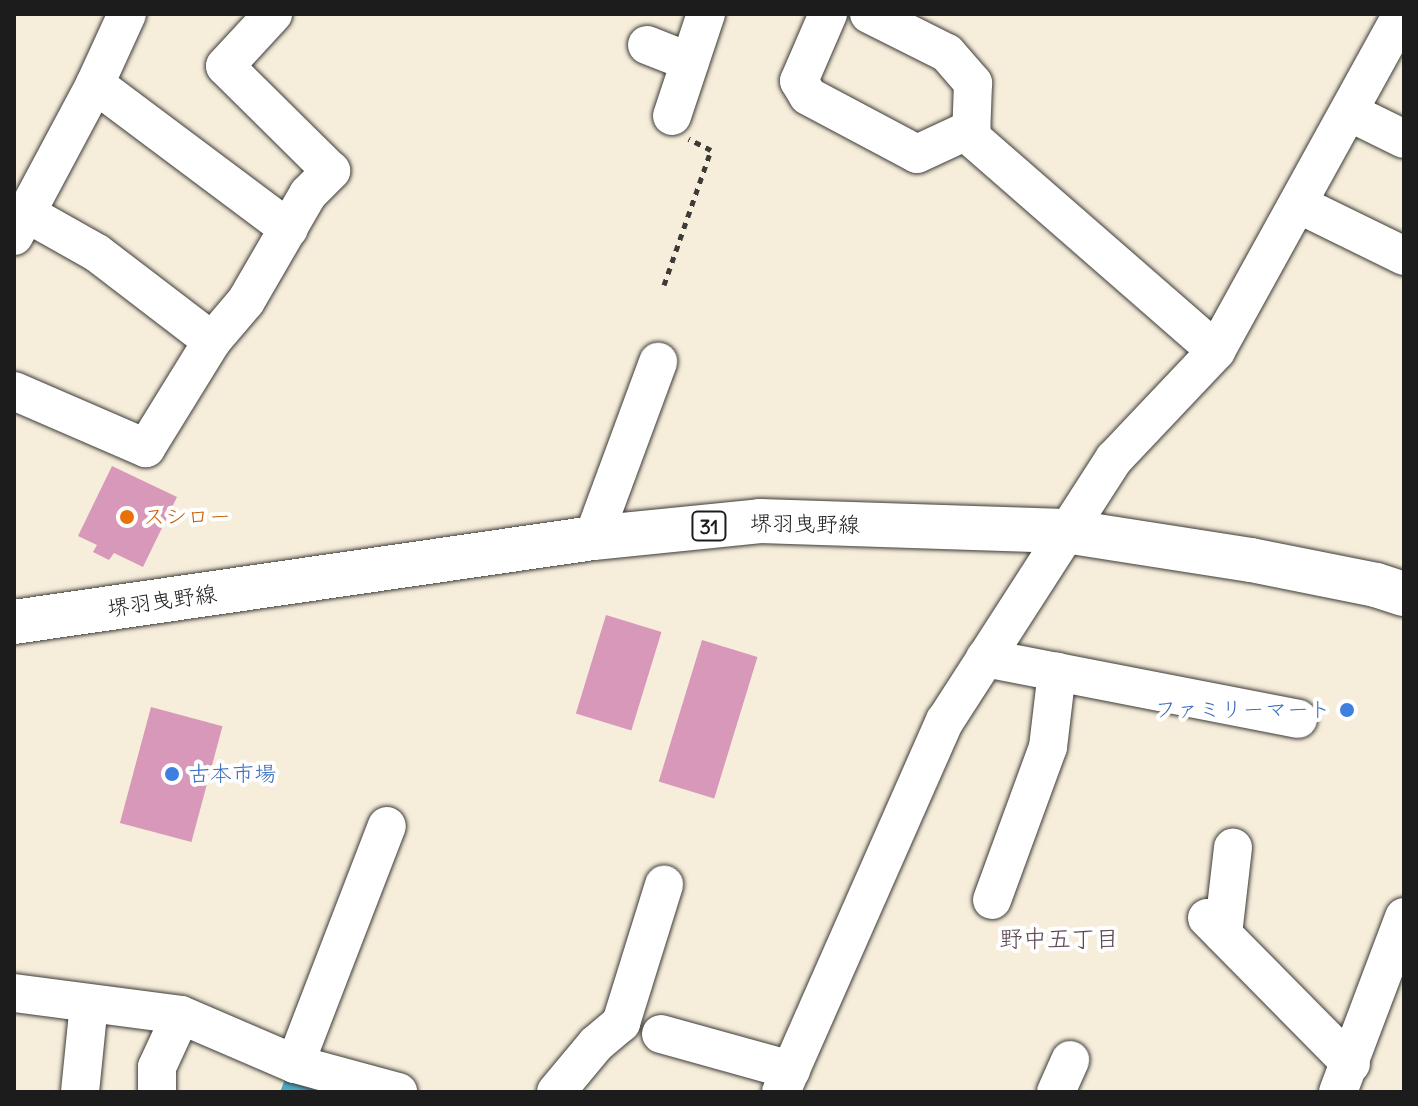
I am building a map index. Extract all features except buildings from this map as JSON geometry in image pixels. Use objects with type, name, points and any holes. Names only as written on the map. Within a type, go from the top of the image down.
[{"type":"main road","name":"堺羽曳野線","points":[[14,622],[593,538],[760,521],[1065,531],[1251,560],[1376,585],[1404,594]]},
{"type":"street","points":[[127,14],[95,84],[20,225],[97,253],[212,341]]},
{"type":"street","points":[[14,391],[146,448],[212,341],[246,301],[308,194],[331,171],[225,66],[272,14]]},
{"type":"street","points":[[672,116],[706,14]]},
{"type":"street","points":[[828,14],[799,81],[808,96],[917,154],[971,129]]},
{"type":"street","points":[[869,14],[947,53],[973,83],[971,137],[1216,351]]},
{"type":"street","points":[[661,1034],[786,1081],[945,721],[1114,459],[1216,351],[1402,14]]},
{"type":"street","points":[[647,45],[690,62]]},
{"type":"street","points":[[95,84],[289,229]]},
{"type":"street","points":[[1349,112],[1404,139]]},
{"type":"street","points":[[1298,204],[1404,256]]},
{"type":"street","points":[[593,538],[658,362]]},
{"type":"street","points":[[985,658],[1298,719]]},
{"type":"street","points":[[992,900],[1048,747],[1057,672]]},
{"type":"street","points":[[295,1064],[387,826]]},
{"type":"street","points":[[1233,848],[1215,926],[1344,1078],[1404,917]]},
{"type":"street","points":[[556,1092],[596,1044],[621,1023],[664,885]]},
{"type":"street","points":[[14,993],[181,1015],[295,1064],[398,1092]]},
{"type":"street","points":[[80,1092],[89,1003]]},
{"type":"street","points":[[157,1092],[157,1067],[181,1015]]},
{"type":"path","points":[[664,285],[711,150],[674,130],[672,116]]},
{"type":"water","points":[[286,1077],[320,1092],[280,1092]]},
{"type":"place","name":"スシロー","points":[[127,517]]},
{"type":"place","name":"ファミリーマート","points":[[1347,710]]},
{"type":"place","name":"古本市場","points":[[172,774]]},
{"type":"district","name":"野中五丁目","points":[[1059,939]]}]
